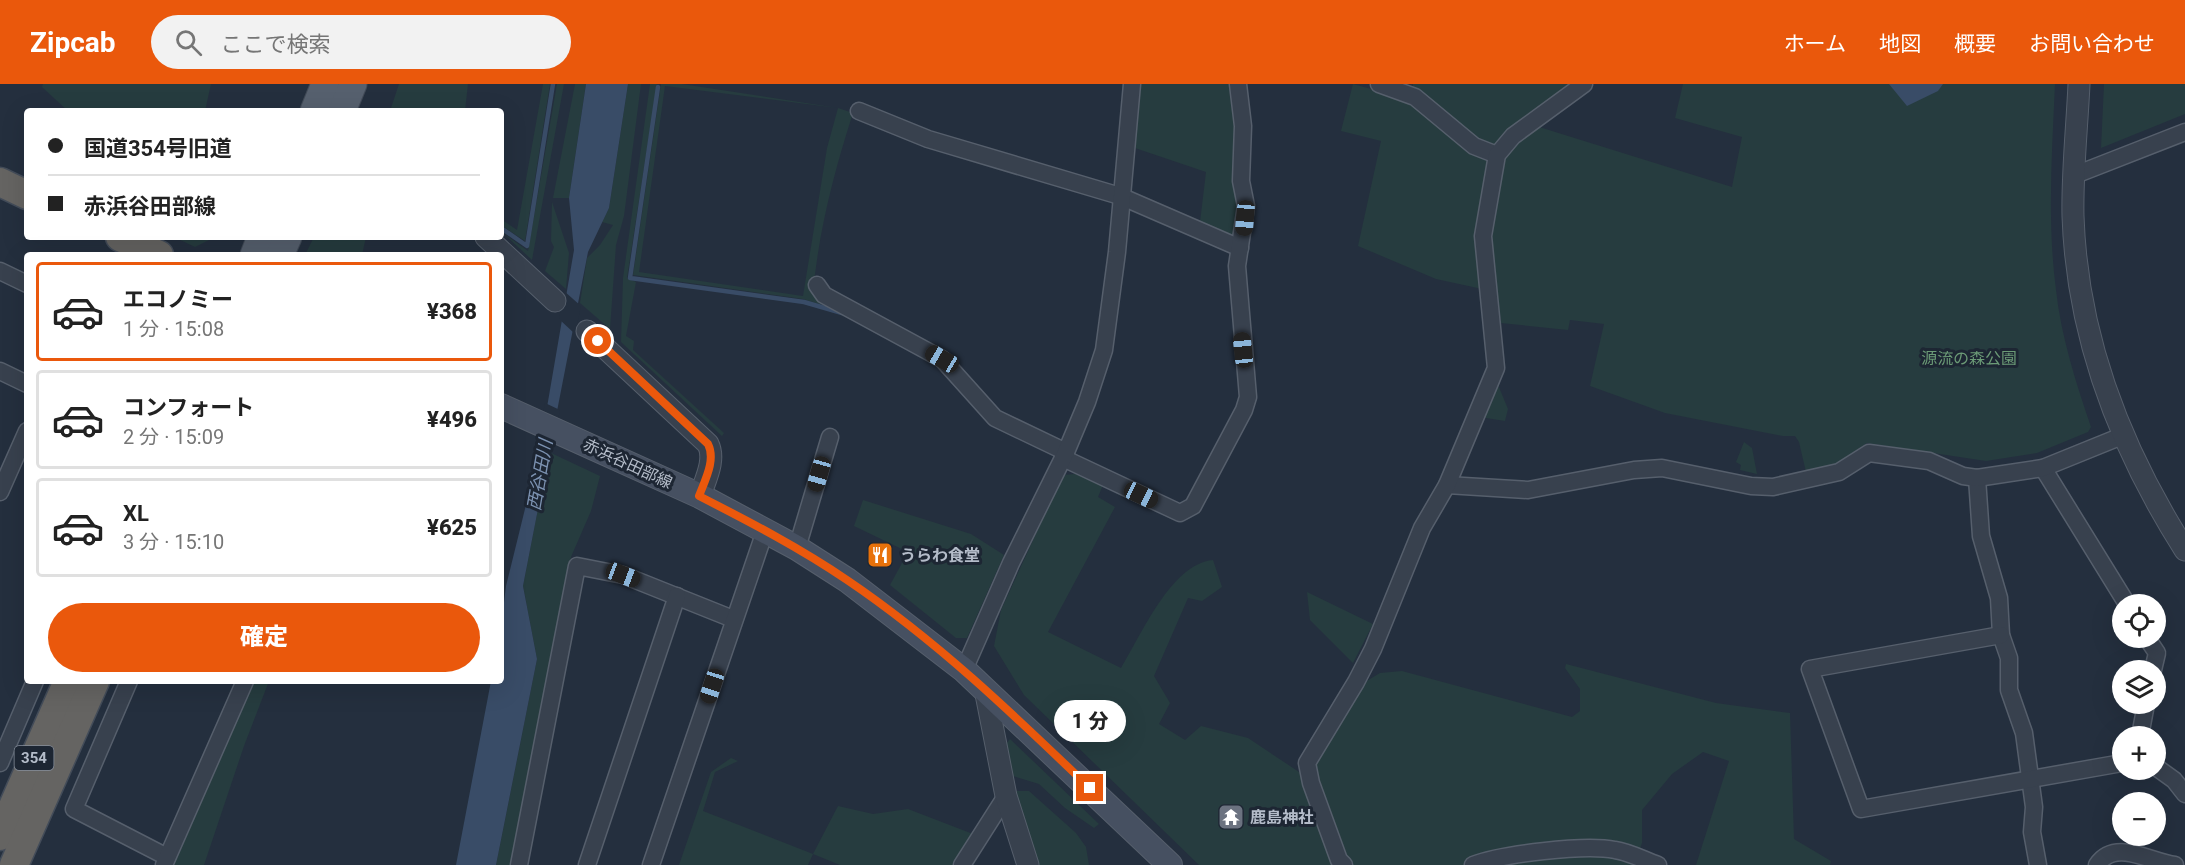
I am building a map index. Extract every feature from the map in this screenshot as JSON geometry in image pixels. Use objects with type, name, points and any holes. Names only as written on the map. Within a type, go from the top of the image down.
[{"type":"highway","points":[[0,182],[24,194]]},
{"type":"highway","points":[[126,240],[152,252]]},
{"type":"highway","name":"354","points":[[0,836],[67,684]]},
{"type":"highway","name":"354","points":[[14,865],[94,684]]},
{"type":"main road","points":[[315,108],[324,85]]},
{"type":"main road","name":"赤浜谷田部線","points":[[510,410],[699,496],[797,548],[880,603],[964,670],[1170,865]]},
{"type":"street","points":[[964,670],[1011,563],[1065,455],[1087,402],[1104,350],[1117,252],[1120,196],[1132,84]]},
{"type":"street","points":[[817,285],[824,296],[942,359],[995,418],[1180,513],[1185,513],[1193,506],[1244,410],[1248,397],[1237,266],[1246,206],[1241,181],[1243,126],[1238,84]]},
{"type":"street","points":[[1379,84],[1415,97],[1461,137],[1474,146],[1497,155]]},
{"type":"street","points":[[1344,865],[1339,860],[1306,763],[1365,666],[1422,528],[1448,485],[1496,368],[1483,236],[1497,155],[1513,136],[1584,84]]},
{"type":"street","points":[[2079,84],[2075,175],[2075,250],[2086,322],[2100,378],[2122,436],[2150,492],[2185,550]]},
{"type":"street","points":[[324,85],[348,103]]},
{"type":"street","points":[[859,111],[928,139],[1120,196],[1240,248]]},
{"type":"street","points":[[2075,175],[2185,132]]},
{"type":"street","points":[[489,240],[502,252]]},
{"type":"street","points":[[504,254],[555,301]]},
{"type":"street","points":[[0,271],[24,283]]},
{"type":"street","points":[[587,331],[708,444],[712,451],[711,460],[699,496]]},
{"type":"street","points":[[0,371],[24,383]]},
{"type":"street","points":[[0,492],[5,468],[24,436]]},
{"type":"street","points":[[1448,485],[1528,490],[1634,470],[1662,468],[1750,486],[1773,487],[1839,472],[1869,453],[1929,461],[1963,476],[1977,478],[2043,468],[2122,436]]},
{"type":"street","points":[[797,548],[830,437]]},
{"type":"street","points":[[2043,468],[2121,594]]},
{"type":"street","points":[[1977,478],[1981,536],[1999,598],[2001,635],[2009,658],[2009,690],[2024,733],[2034,807],[2032,832],[2038,865]]},
{"type":"street","points":[[651,865],[733,619],[765,531]]},
{"type":"street","points":[[519,865],[578,566],[623,575],[733,619]]},
{"type":"street","points":[[586,865],[677,596]]},
{"type":"street","points":[[2001,635],[1810,669],[1861,809],[2112,764]]},
{"type":"street","points":[[0,764],[34,684]]},
{"type":"street","points":[[128,684],[74,809],[166,861],[244,684]]},
{"type":"street","points":[[985,689],[1006,796],[1028,865]]},
{"type":"street","points":[[2166,774],[2185,794]]},
{"type":"street","points":[[962,865],[1006,796]]},
{"type":"street","points":[[1473,865],[1494,857],[1614,849],[1658,865]]},
{"type":"street","points":[[2097,865],[2106,855],[2114,852],[2141,861],[2175,865]]},
{"type":"green space","points":[[43,84],[211,84],[206,108],[65,108],[42,87]]},
{"type":"green space","points":[[399,84],[468,84],[465,108],[391,108]]},
{"type":"green space","points":[[543,84],[550,84],[525,241],[504,227],[504,221],[517,230]]},
{"type":"green space","points":[[557,84],[564,84],[532,260],[504,234],[528,251]]},
{"type":"green space","points":[[575,84],[586,84],[569,198],[553,198]]},
{"type":"green space","points":[[628,84],[641,84],[624,216],[616,245],[610,329],[580,303],[587,258],[600,245],[613,225],[602,222],[609,208]]},
{"type":"green space","points":[[650,84],[657,84],[627,278],[636,282],[626,336],[634,341],[633,350],[724,433],[722,436],[621,342],[623,278]]},
{"type":"green space","points":[[661,84],[682,84],[838,108],[853,113],[834,179],[819,246],[813,292],[822,305],[803,299],[633,275]],"holes":[[[665,86],[838,108],[827,148],[803,296],[639,272]]]},
{"type":"green space","points":[[1140,84],[1231,84],[1237,126],[1239,233],[1231,236],[1200,222],[1206,172],[1132,147]]},
{"type":"green space","name":"源流の森公園","points":[[1353,84],[1411,100],[1413,84],[1592,84],[1536,126],[1732,187],[1742,137],[1675,118],[1683,84],[2055,84],[2051,187],[2053,264],[2065,342],[2091,427],[2088,432],[2037,453],[1986,461],[1867,443],[1834,465],[1806,472],[1799,442],[1795,436],[1783,436],[1665,413],[1590,386],[1604,324],[1570,320],[1568,330],[1501,323],[1496,292],[1436,279],[1358,246],[1381,141],[1341,131]]},
{"type":"green space","points":[[2104,84],[2185,84],[2185,114],[2101,148]]},
{"type":"green space","points":[[552,202],[569,253],[566,289],[545,271],[554,247],[551,241]]},
{"type":"green space","points":[[180,240],[209,240],[195,247]]},
{"type":"green space","points":[[312,240],[365,240],[363,252],[306,252]]},
{"type":"green space","points":[[1496,380],[1508,409],[1505,421],[1480,417]]},
{"type":"green space","points":[[1744,442],[1752,448],[1757,474],[1740,470],[1741,465],[1736,462]]},
{"type":"green space","points":[[549,452],[600,476],[591,511],[571,557],[554,659],[511,865],[496,865],[537,659],[523,586]]},
{"type":"green space","points":[[1075,474],[1103,485],[1098,497],[1115,507],[1048,632],[1121,668],[1148,620],[1171,587],[1198,564],[1213,560],[1222,587],[1202,601],[1188,598],[1154,676],[1170,703],[1159,724],[1185,740],[1201,726],[1248,738],[1302,774],[1365,682],[1380,673],[1402,671],[1572,717],[1580,711],[1580,689],[1565,668],[1566,664],[1716,703],[1790,713],[1794,839],[1831,861],[1830,865],[1696,865],[1729,761],[1703,752],[1672,774],[1642,810],[1642,843],[1635,862],[1643,865],[1199,865],[1024,695],[994,646],[1001,610],[1063,475]]},
{"type":"green space","points":[[863,500],[971,534],[1004,555],[967,638],[956,638],[890,585],[908,552],[854,526]]},
{"type":"green space","points":[[1307,592],[1373,624],[1353,663],[1310,620]]},
{"type":"green space","points":[[253,684],[268,684],[244,746],[204,865],[174,865]]},
{"type":"green space","points":[[1010,739],[1099,824],[1094,828],[1065,808],[1039,784],[1013,776],[1005,745]]},
{"type":"green space","points":[[731,758],[738,761],[715,772],[703,811],[813,854],[808,865],[679,865],[711,772]]},
{"type":"green space","points":[[1013,791],[1029,791],[1076,833],[1086,847],[1089,865],[1037,865]]},
{"type":"green space","points":[[838,806],[873,814],[908,809],[973,834],[954,865],[840,865],[813,854]]},
{"type":"water","name":"西谷田川","points":[[586,84],[628,84],[609,208],[588,252],[523,586],[537,659],[496,865],[456,865],[490,684],[504,684],[506,586],[540,448],[574,250],[569,198]]},
{"type":"water","points":[[1889,84],[1943,84],[1938,91],[1907,106]]},
{"type":"pier","points":[[564,291],[581,306],[575,334],[559,319]]},
{"type":"pier","points":[[545,403],[560,410],[552,450],[537,444]]},
{"type":"waterway","points":[[504,230],[527,246],[553,84]]},
{"type":"waterway","points":[[658,87],[630,278],[804,302],[842,313]]},
{"type":"place","name":"うらわ食堂","points":[[880,555]]},
{"type":"place","name":"鹿島神社","points":[[1231,817]]},
{"type":"route","points":[[598,341],[708,444],[712,451],[711,460],[699,496],[797,548],[901,619],[964,670],[1090,788]]}]
